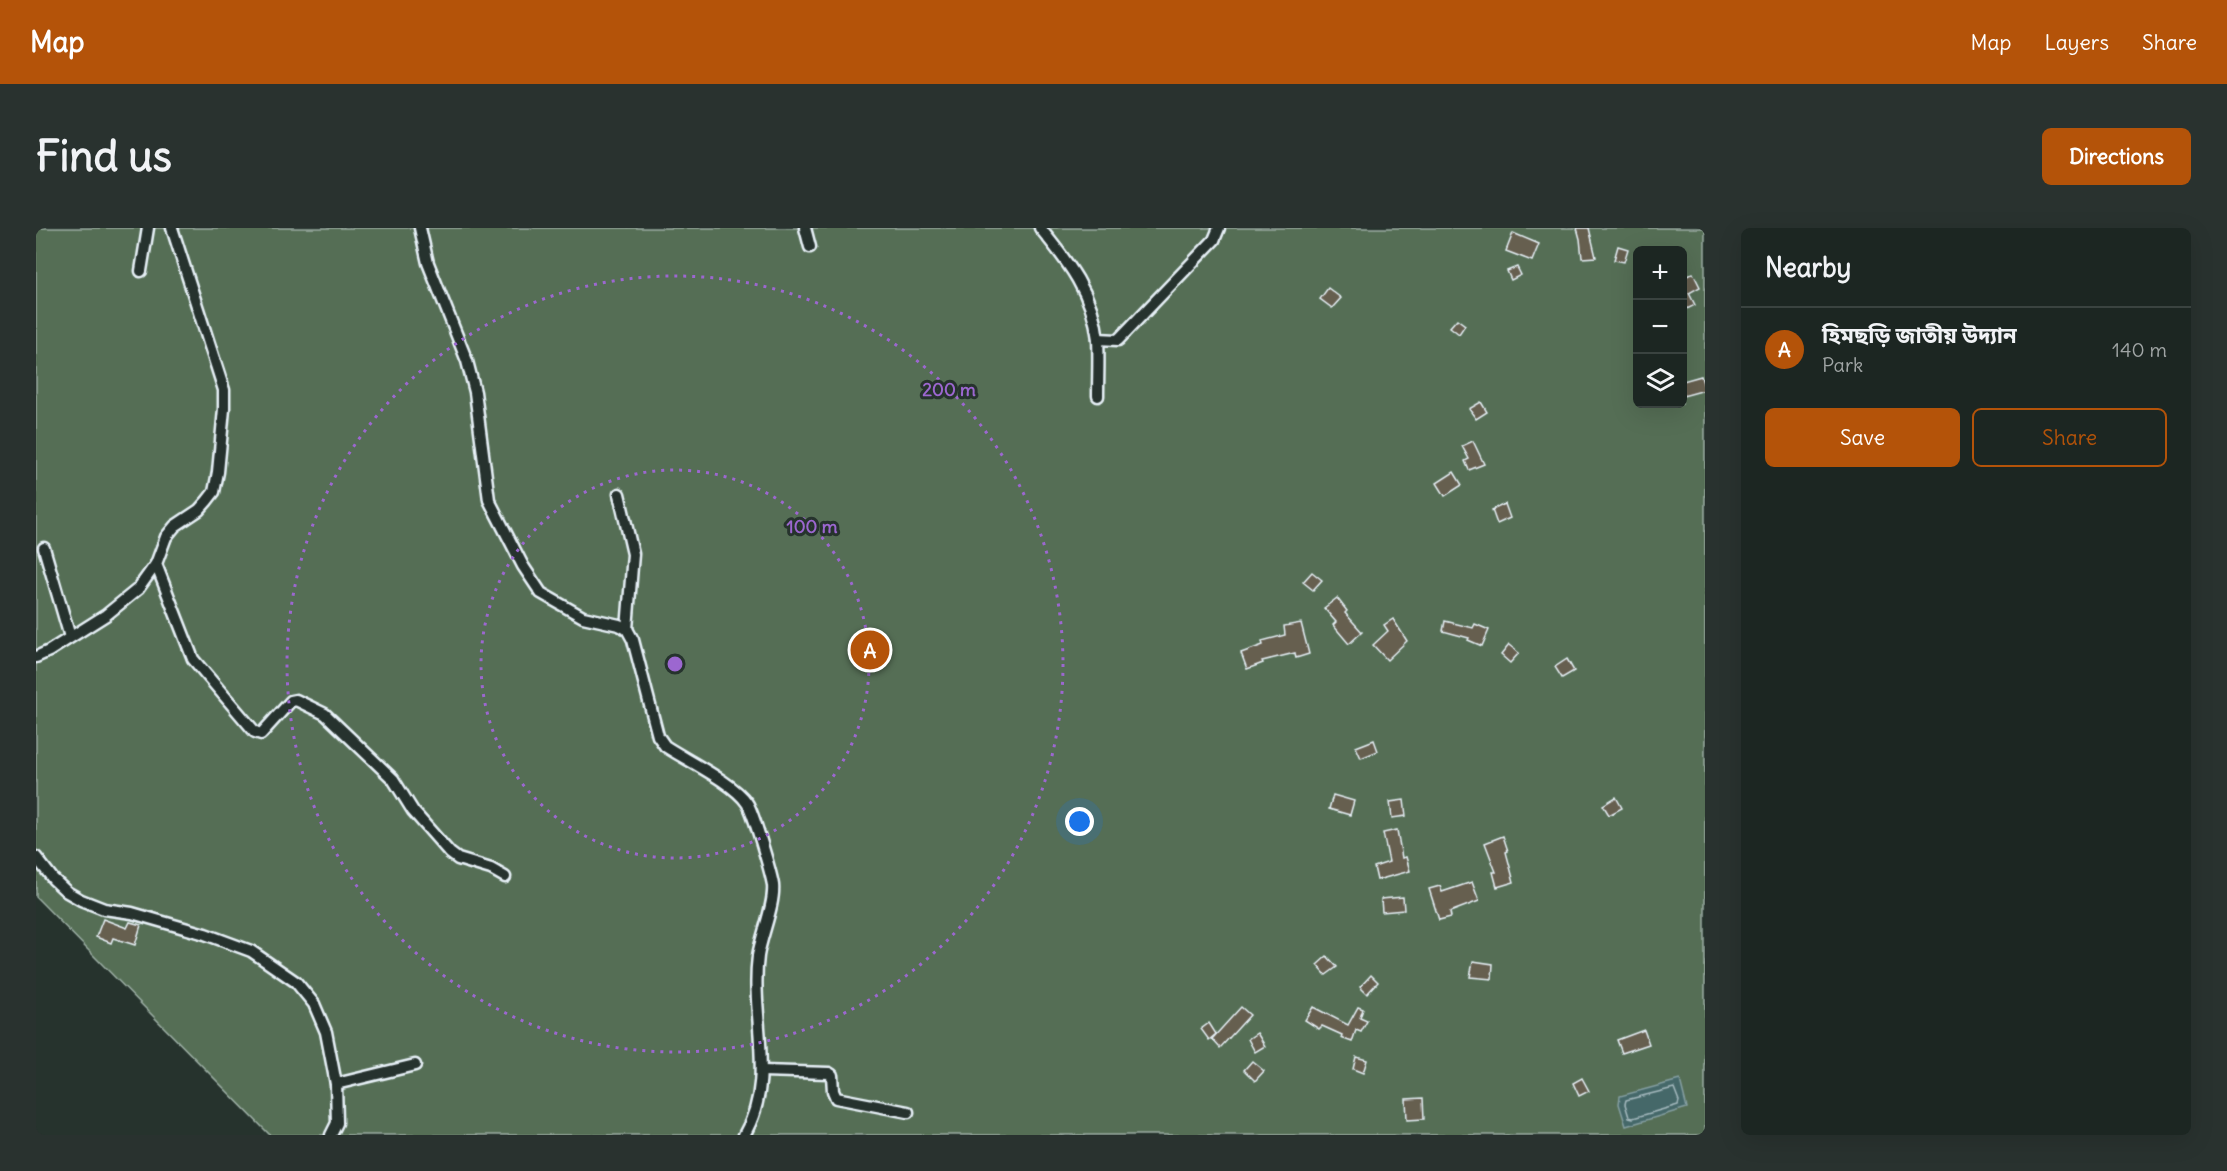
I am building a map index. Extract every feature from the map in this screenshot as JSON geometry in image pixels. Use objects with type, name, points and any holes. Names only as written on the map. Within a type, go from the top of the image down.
[{"type":"street","points":[[141,271],[148,228]]},
{"type":"street","points":[[36,657],[122,604],[138,589],[156,564],[166,537],[176,526],[199,510],[214,492],[218,472],[224,390],[172,228]]},
{"type":"street","points":[[420,228],[428,263],[467,361],[475,392],[489,500],[518,557],[541,593],[583,617],[627,629]]},
{"type":"street","points":[[805,228],[810,247]]},
{"type":"street","points":[[1040,228],[1072,266],[1091,308],[1098,339],[1098,396]]},
{"type":"street","points":[[1098,339],[1118,340],[1214,240],[1219,228]]},
{"type":"street","points":[[619,494],[633,554],[627,629],[633,640],[658,736],[665,746],[730,786],[747,803],[773,887],[758,957],[757,994],[761,1087],[749,1127],[744,1135]]},
{"type":"street","points":[[44,548],[70,637]]},
{"type":"street","points":[[156,564],[193,659],[255,732],[261,734],[291,701],[296,700],[326,714],[393,779],[414,811],[450,853],[458,859],[491,869],[505,878]]},
{"type":"street","points":[[36,857],[53,879],[67,892],[81,900],[104,909],[132,913],[214,937],[251,951],[296,982],[314,1004],[326,1032],[336,1084],[338,1124],[331,1135]]},
{"type":"street","points":[[336,1084],[415,1065]]},
{"type":"street","points":[[762,1071],[829,1073],[832,1075],[836,1098],[909,1112]]},
{"type":"green space","points":[[36,228],[1705,228],[1705,1135],[270,1135],[36,897]]},
{"type":"water","points":[[1680,1080],[1687,1108],[1626,1126],[1619,1104],[1620,1096]]},
{"type":"building","points":[[1577,228],[1589,228],[1596,257],[1582,258]]},
{"type":"building","points":[[1513,233],[1539,244],[1532,261],[1506,251]]},
{"type":"building","points":[[1618,246],[1628,249],[1624,262],[1614,260]]},
{"type":"building","points":[[1517,267],[1521,275],[1511,280],[1507,271]]},
{"type":"building","points":[[1693,273],[1700,287],[1689,293],[1695,305],[1687,309],[1687,300],[1687,276]]},
{"type":"building","points":[[1328,288],[1341,298],[1332,308],[1320,299]]},
{"type":"building","points":[[1457,319],[1465,325],[1459,334],[1450,327]]},
{"type":"building","points":[[1701,376],[1705,390],[1687,395],[1687,380]]},
{"type":"building","points":[[1481,402],[1487,412],[1476,419],[1469,409]]},
{"type":"building","points":[[1473,441],[1484,464],[1469,470],[1465,461],[1469,459],[1462,446]]},
{"type":"building","points":[[1454,472],[1462,485],[1445,496],[1437,483]]},
{"type":"building","points":[[1505,504],[1510,518],[1497,524],[1492,510]]},
{"type":"building","points":[[1312,572],[1322,580],[1313,590],[1303,582]]},
{"type":"building","points":[[1337,598],[1347,611],[1345,613],[1362,632],[1349,644],[1333,625],[1336,622],[1324,608]]},
{"type":"building","points":[[1393,619],[1407,641],[1387,660],[1373,645],[1388,631],[1384,625]]},
{"type":"building","points":[[1445,621],[1473,628],[1475,624],[1489,630],[1482,646],[1468,640],[1469,638],[1443,631]]},
{"type":"building","points":[[1301,623],[1309,654],[1296,658],[1295,653],[1262,661],[1263,663],[1247,669],[1241,653],[1263,645],[1262,641],[1285,635],[1284,626]]},
{"type":"building","points":[[1509,645],[1519,653],[1510,663],[1501,655]]},
{"type":"building","points":[[1567,659],[1574,671],[1562,678],[1555,667]]},
{"type":"building","points":[[1374,740],[1378,751],[1361,758],[1356,747]]},
{"type":"building","points":[[1333,795],[1354,801],[1350,815],[1329,809]]},
{"type":"building","points":[[1616,797],[1622,808],[1609,815],[1603,805]]},
{"type":"building","points":[[1404,800],[1406,816],[1392,818],[1390,802]]},
{"type":"building","points":[[1397,830],[1402,858],[1406,857],[1410,871],[1377,880],[1374,867],[1389,862],[1383,833]]},
{"type":"building","points":[[1503,836],[1514,882],[1497,887],[1493,872],[1496,872],[1485,843]]},
{"type":"building","points":[[1472,882],[1479,901],[1450,912],[1451,917],[1439,920],[1429,889],[1440,886],[1442,892]]},
{"type":"building","points":[[1403,897],[1404,910],[1382,912],[1381,899]]},
{"type":"building","points":[[103,919],[127,928],[130,922],[141,925],[135,945],[113,938],[111,943],[96,937]]},
{"type":"building","points":[[1327,956],[1337,967],[1326,975],[1317,965]]},
{"type":"building","points":[[1473,961],[1493,964],[1492,979],[1470,977]]},
{"type":"building","points":[[1371,975],[1378,982],[1367,994],[1360,987]]},
{"type":"building","points":[[1241,1007],[1250,1015],[1220,1048],[1212,1039]]},
{"type":"building","points":[[1313,1007],[1348,1025],[1358,1007],[1363,1009],[1360,1018],[1367,1021],[1361,1032],[1356,1030],[1352,1042],[1322,1026],[1319,1029],[1305,1020]]},
{"type":"building","points":[[1209,1023],[1216,1034],[1209,1040],[1201,1029]]},
{"type":"building","points":[[1644,1030],[1649,1044],[1622,1053],[1617,1040]]},
{"type":"building","points":[[1257,1033],[1265,1046],[1255,1052],[1248,1039]]},
{"type":"building","points":[[1356,1057],[1367,1060],[1363,1073],[1353,1069]]},
{"type":"building","points":[[1252,1061],[1264,1071],[1255,1081],[1244,1070]]},
{"type":"building","points":[[1582,1078],[1589,1091],[1579,1096],[1573,1083]]},
{"type":"building","points":[[1423,1098],[1424,1119],[1407,1120],[1406,1099]]},
{"type":"place","name":"হিমছড়ি জাতীয় উদ্যান","points":[[870,650]]}]
